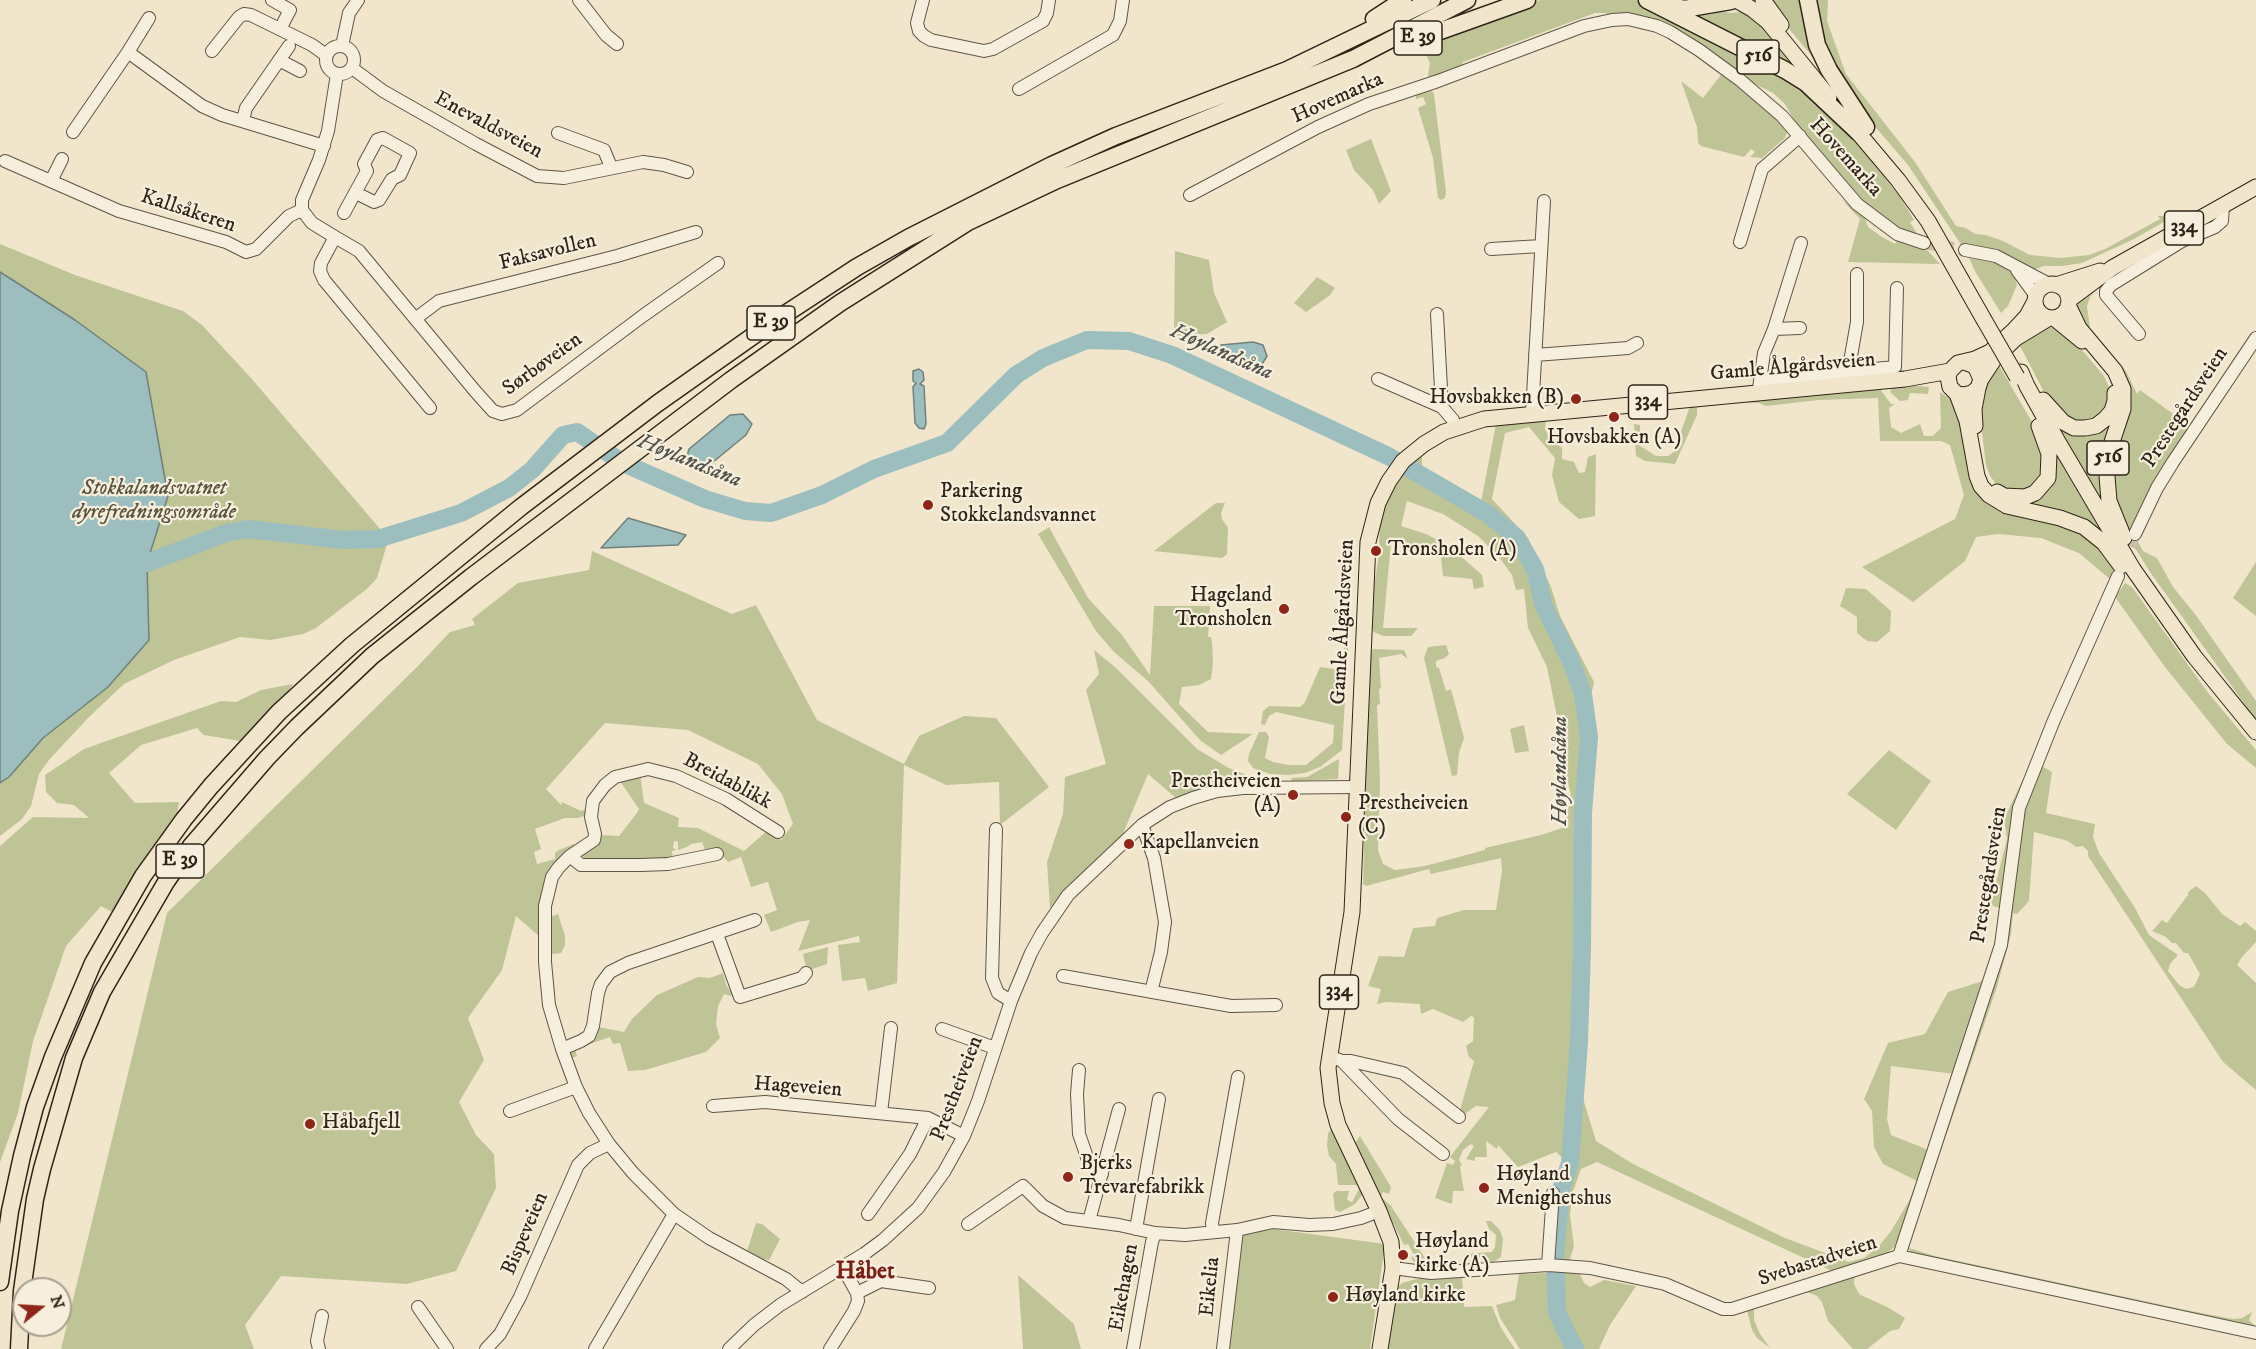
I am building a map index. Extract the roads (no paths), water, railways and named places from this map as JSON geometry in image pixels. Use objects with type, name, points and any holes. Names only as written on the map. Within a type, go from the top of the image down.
[{"type":"highway","name":"E 39","points":[[1313,59],[1403,0]]},
{"type":"highway","name":"E 39","points":[[0,1282],[10,1211],[22,1156],[52,1057],[93,963],[143,876],[211,786],[279,712],[352,645],[449,564],[658,403],[770,324],[889,249],[1052,165],[1116,136],[1313,59],[1432,0]]},
{"type":"highway","name":"E 39","points":[[19,1349],[22,1291],[35,1199],[53,1122],[64,1095],[74,1058],[102,992],[166,882],[191,846],[235,793],[297,727],[372,656],[561,507],[782,343],[898,265],[968,222],[1027,193],[1121,153],[1353,59],[1467,0]]},
{"type":"highway","name":"E 39","points":[[1310,78],[1355,66],[1416,39],[1527,0]]},
{"type":"highway","name":"516","points":[[1647,0],[1785,70],[1806,83],[1862,129]]},
{"type":"highway","points":[[1657,0],[1684,9],[1734,1]]},
{"type":"highway","points":[[1808,0],[1817,45],[1862,129]]},
{"type":"main road","name":"516","points":[[1762,0],[1862,129],[1928,221],[1986,316],[2111,533],[2166,617],[2213,680],[2256,732]]},
{"type":"main road","name":"516","points":[[1734,1],[1752,9],[1768,22],[1862,129]]},
{"type":"main road","name":"334","points":[[1979,384],[1995,358],[2016,338],[2065,312],[2069,303],[2112,268],[2256,187]]},
{"type":"main road","name":"334","points":[[1950,370],[1954,366],[1983,356],[2002,342],[2027,316],[2040,289],[2112,268]]},
{"type":"main road","points":[[2053,284],[2063,288],[2069,303]]},
{"type":"main road","points":[[2035,298],[2036,308],[2041,314],[2051,318]]},
{"type":"main road","name":"516","points":[[2069,303],[2079,328],[2115,371],[2123,389],[2123,409],[2108,459],[2108,495],[2119,527],[2160,594],[2166,617]]},
{"type":"main road","name":"516","points":[[2022,378],[2054,415],[2074,428],[2096,426],[2112,411],[2115,391],[2107,371],[2078,337],[2051,318]]},
{"type":"main road","points":[[1950,370],[1948,383],[1955,392],[1966,395],[1979,384],[1975,366],[1964,362]]},
{"type":"main road","name":"Gamle Ålgårdsveien","points":[[1380,1349],[1393,1268],[1391,1242],[1379,1211],[1345,1140],[1334,1113],[1329,1090],[1335,1058],[1352,912],[1368,542],[1378,503],[1400,466],[1424,444],[1456,427],[1498,416],[1759,387],[1905,379],[1950,370]]},
{"type":"main road","name":"516","points":[[1979,384],[1974,409],[1975,426],[1982,467],[1987,481],[2004,496],[2025,497],[2035,493],[2048,478],[2049,454],[2046,442],[2028,406],[2022,378]]},
{"type":"main road","name":"Gamle Ålgårdsveien","points":[[1905,379],[1955,392]]},
{"type":"main road","name":"516","points":[[1955,392],[1967,421],[1977,476],[1989,495],[2007,506],[2072,521],[2095,534],[2146,603],[2166,617]]},
{"type":"street","points":[[272,0],[290,10],[280,30]]},
{"type":"street","points":[[342,46],[349,13],[358,0]]},
{"type":"street","points":[[579,0],[606,35],[617,44]]},
{"type":"street","points":[[923,0],[917,23],[924,36],[931,40],[984,51],[993,49],[1043,21],[1049,0]]},
{"type":"street","points":[[1018,89],[1113,35],[1120,21],[1123,0]]},
{"type":"street","points":[[212,51],[239,17],[244,14],[251,15],[312,45],[326,56]]},
{"type":"street","points":[[73,132],[149,18]]},
{"type":"street","name":"Hovemarka","points":[[1190,195],[1318,127],[1369,104],[1438,81],[1584,26],[1628,19],[1657,26],[1699,50],[1770,105],[1800,136],[1857,204],[1897,234],[1924,243]]},
{"type":"street","points":[[243,120],[246,108],[289,46]]},
{"type":"street","points":[[342,46],[351,50],[353,54],[352,68],[345,73],[333,73],[326,65],[326,56],[330,49],[342,46]]},
{"type":"street","points":[[128,52],[202,106],[222,115],[324,146]]},
{"type":"street","points":[[279,60],[300,71]]},
{"type":"street","name":"Enevaldsveien","points":[[352,68],[384,91],[537,176],[564,178],[611,167],[652,163],[687,172]]},
{"type":"street","points":[[302,210],[302,201],[324,146],[338,74]]},
{"type":"street","points":[[558,133],[604,150],[611,167]]},
{"type":"street","points":[[1740,242],[1762,169],[1800,136]]},
{"type":"street","points":[[344,213],[367,171],[364,164],[377,140],[383,138],[410,153],[400,175],[392,179],[380,200],[374,202],[356,193]]},
{"type":"street","points":[[51,181],[62,159]]},
{"type":"street","name":"Kallsåkeren","points":[[5,161],[119,211],[226,242],[246,252],[256,249],[289,216],[302,210]]},
{"type":"street","points":[[1532,413],[1544,201]]},
{"type":"street","points":[[2139,334],[2106,295],[2106,291],[2111,285],[2182,241],[2215,227],[2222,221],[2223,206]]},
{"type":"street","name":"Sørbøveien","points":[[302,210],[312,224],[359,251],[493,411],[502,414],[510,413],[718,263]]},
{"type":"street","name":"Faksavollen","points":[[415,319],[439,301],[617,256],[696,232]]},
{"type":"street","points":[[335,237],[321,263],[320,271],[324,280],[430,408]]},
{"type":"street","points":[[1759,387],[1764,353],[1774,329],[1800,243]]},
{"type":"street","points":[[1491,249],[1541,246]]},
{"type":"street","points":[[1965,250],[1996,256],[2017,269],[2053,284]]},
{"type":"street","points":[[2017,269],[2035,298]]},
{"type":"street","points":[[1848,373],[1857,322],[1857,274]]},
{"type":"street","points":[[1759,387],[1770,379],[1895,368],[1897,288]]},
{"type":"street","points":[[1437,314],[1442,407]]},
{"type":"street","points":[[1774,329],[1800,328]]},
{"type":"street","name":"Prestegårdsveien","points":[[2135,534],[2157,488],[2173,462],[2256,338]]},
{"type":"street","points":[[1535,356],[1628,348],[1637,343]]},
{"type":"street","points":[[1378,379],[1442,407],[1456,427]]},
{"type":"street","name":"Prestegårdsveien","points":[[1899,1256],[2001,945],[2019,808],[2054,720],[2118,576]]},
{"type":"street","name":"Breidablikk","points":[[570,856],[594,840],[595,834],[591,818],[593,801],[605,785],[615,777],[648,769],[676,776],[726,799],[778,832]]},
{"type":"street","name":"Prestheiveien","points":[[729,1349],[771,1311],[843,1268],[883,1240],[918,1208],[944,1172],[964,1136],[1011,1001],[1031,952],[1068,895],[1104,859],[1142,825],[1170,807],[1193,798],[1243,788],[1356,787]]},
{"type":"street","points":[[1142,825],[1154,858],[1165,922],[1152,992]]},
{"type":"street","points":[[996,829],[992,978],[998,993],[1011,1001]]},
{"type":"street","points":[[717,854],[668,864],[641,865],[581,865],[570,856],[552,877],[545,906],[544,928],[549,1005],[576,1088],[609,1144],[633,1173],[674,1214],[710,1238],[786,1279],[802,1292]]},
{"type":"street","points":[[562,1049],[589,1036],[593,1026],[598,993],[601,984],[610,972],[628,963],[755,920]]},
{"type":"street","points":[[717,934],[740,998],[802,978],[806,973]]},
{"type":"street","points":[[1063,976],[1231,1006],[1276,1005]]},
{"type":"street","points":[[881,1113],[891,1028]]},
{"type":"street","points":[[942,1029],[995,1048]]},
{"type":"street","points":[[1335,1058],[1403,1073],[1459,1117]]},
{"type":"street","points":[[1335,1058],[1398,1119],[1443,1154]]},
{"type":"street","points":[[1079,1070],[1077,1094],[1079,1134],[1088,1160],[1102,1174]]},
{"type":"street","points":[[1213,1231],[1212,1223],[1238,1077]]},
{"type":"street","points":[[510,1111],[576,1088]]},
{"type":"street","points":[[1136,1229],[1159,1099]]},
{"type":"street","name":"Hageveien","points":[[713,1106],[765,1102],[928,1118],[964,1136]]},
{"type":"street","points":[[1089,1221],[1119,1109]]},
{"type":"street","points":[[868,1214],[910,1154],[928,1118]]},
{"type":"street","name":"Bispeveien","points":[[486,1349],[500,1334],[520,1297],[578,1165],[590,1153],[609,1144]]},
{"type":"street","points":[[968,1224],[1023,1186],[1043,1206],[1065,1218],[1155,1233],[1185,1235],[1237,1230],[1273,1222],[1333,1224],[1361,1218],[1379,1211]]},
{"type":"street","points":[[1549,1265],[1553,1193]]},
{"type":"street","points":[[595,1349],[674,1214]]},
{"type":"street","name":"Eikelia","points":[[1222,1349],[1237,1230]]},
{"type":"street","name":"Eikehagen","points":[[1133,1349],[1155,1233]]},
{"type":"street","name":"Svebastadveien","points":[[1393,1268],[1431,1273],[1565,1265],[1617,1272],[1665,1284],[1723,1308],[1732,1309],[1899,1256],[2256,1333]]},
{"type":"street","points":[[830,1349],[858,1301],[857,1293],[843,1268]]},
{"type":"street","points":[[857,1293],[881,1281],[928,1288]]},
{"type":"street","points":[[418,1307],[447,1349]]},
{"type":"street","points":[[319,1349],[317,1341],[322,1316]]},
{"type":"water","points":[[0,272],[75,320],[146,372],[168,496],[147,563],[149,640],[108,687],[43,738],[9,777],[0,783]]},
{"type":"water","points":[[1253,342],[1263,345],[1267,356],[1261,366],[1220,357],[1216,350],[1221,345]]},
{"type":"water","points":[[919,369],[923,372],[924,380],[920,384],[924,386],[926,424],[924,429],[919,428],[915,423],[913,387],[916,383],[913,381],[913,371]]},
{"type":"water","points":[[743,414],[752,424],[746,435],[707,467],[695,464],[687,456],[689,449],[730,415]]},
{"type":"water","points":[[628,518],[686,535],[678,545],[601,548]]},
{"type":"waterway","name":"Høylandsåna","points":[[147,563],[226,533],[248,529],[344,540],[378,539],[461,513],[509,488],[532,470],[563,435],[577,432],[623,463],[705,499],[745,511],[771,513],[822,495],[874,469],[947,443],[1016,375],[1043,358],[1087,340],[1129,341],[1172,355],[1388,456],[1488,514],[1517,538],[1535,569],[1544,606],[1571,661],[1583,694],[1589,737],[1583,813],[1579,1042],[1570,1163],[1561,1190],[1555,1256],[1557,1313],[1575,1349]]},
{"type":"tunnel","points":[[1924,243],[1965,250]]},
{"type":"tunnel","points":[[2123,563],[2135,534]]},
{"type":"place","name":"Hovsbakken (B)","points":[[1576,399]]},
{"type":"place","name":"Hovsbakken (A)","points":[[1614,417]]},
{"type":"place","name":"Parkering Stokkelandsvannet","points":[[928,505]]},
{"type":"place","name":"Tronsholen (A)","points":[[1376,551]]},
{"type":"place","name":"Hageland Tronsholen","points":[[1284,609]]},
{"type":"place","name":"Prestheiveien (A)","points":[[1293,795]]},
{"type":"place","name":"Prestheiveien (C)","points":[[1346,817]]},
{"type":"place","name":"Kapellanveien","points":[[1129,844]]},
{"type":"place","name":"Håbafjell","points":[[310,1124]]},
{"type":"place","name":"Bjerks Trevarefabrikk","points":[[1068,1177]]},
{"type":"place","name":"Høyland Menighetshus","points":[[1484,1188]]},
{"type":"place","name":"Høyland kirke (A)","points":[[1403,1255]]},
{"type":"place","name":"Høyland kirke","points":[[1333,1297]]},
{"type":"district","name":"Håbet","points":[[865,1273]]},
{"type":"park label","name":"Stokkalandsvatnet dyrefredningsområde","points":[[154,502]]}]
